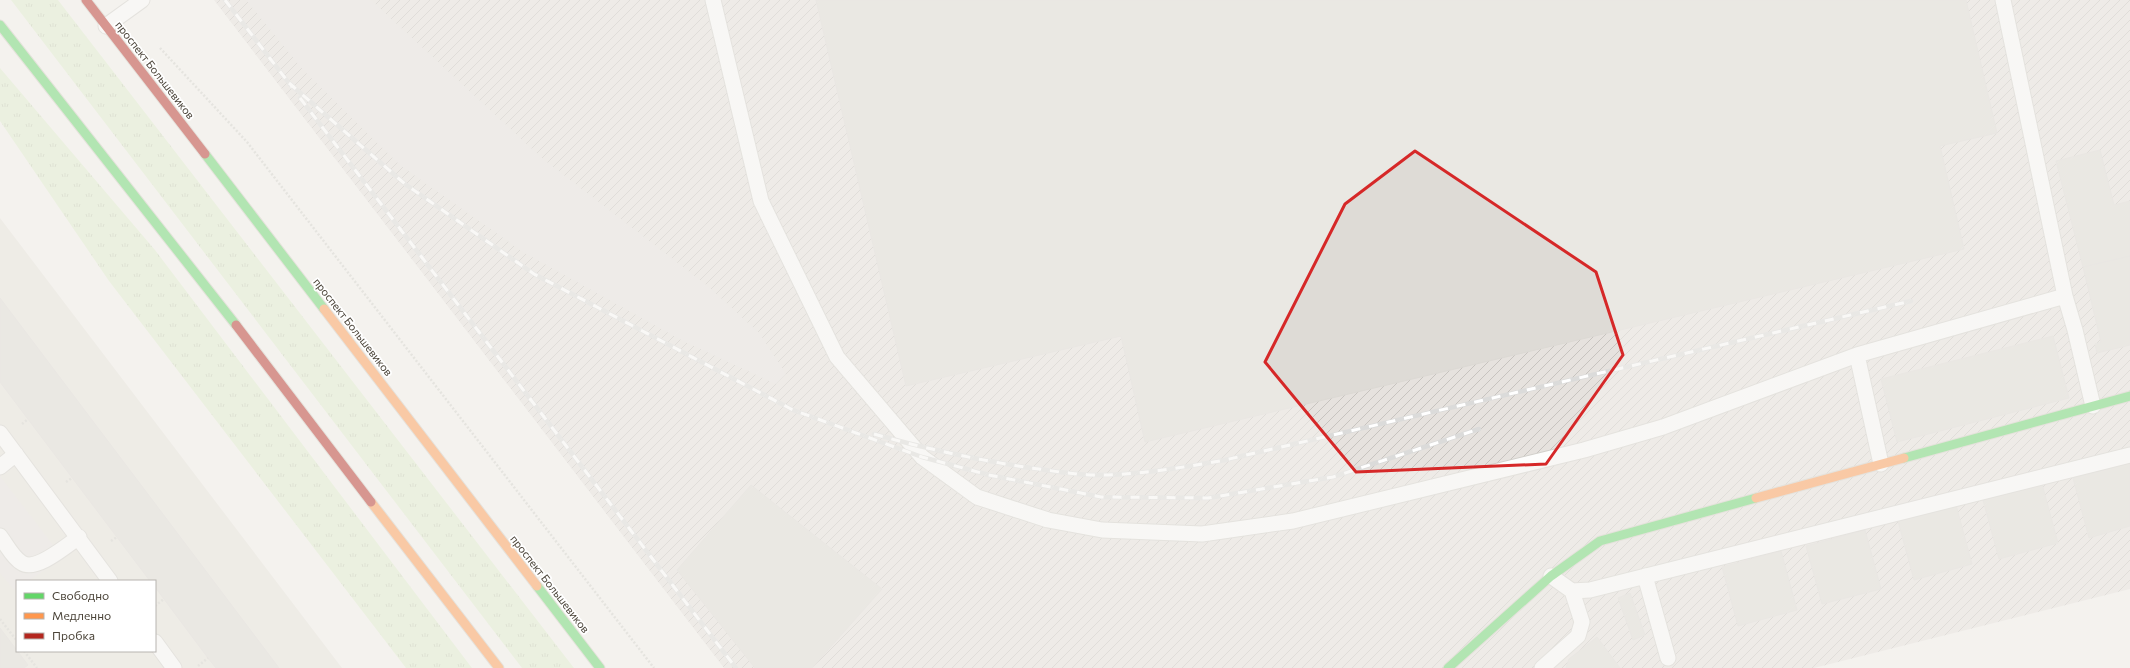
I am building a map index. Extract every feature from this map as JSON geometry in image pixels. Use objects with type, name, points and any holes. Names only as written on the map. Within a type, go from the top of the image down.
[{"type":"main road","name":"проспект Большевиков","points":[[86,0],[600,668]]},
{"type":"main road","points":[[0,25],[170,239],[499,668]]},
{"type":"main road","points":[[1448,668],[1551,576],[1600,541],[2130,396]]},
{"type":"lane","points":[[106,26],[142,0]]},
{"type":"lane","points":[[713,0],[761,201],[837,357],[922,457],[977,497],[1048,520],[1102,530],[1202,534],[1293,521],[1584,450],[1663,427],[1857,355],[2064,296]]},
{"type":"lane","points":[[2003,0],[2064,296],[2075,330],[2093,406]]},
{"type":"lane","points":[[1857,355],[1881,464]]},
{"type":"lane","points":[[0,433],[79,537],[109,580]]},
{"type":"lane","points":[[0,467],[16,454]]},
{"type":"lane","points":[[1572,591],[1590,590],[2130,455]]},
{"type":"lane","points":[[0,536],[20,562],[28,566],[37,565],[79,537]]},
{"type":"lane","points":[[1542,668],[1578,636],[1582,622],[1572,591],[1551,576]]},
{"type":"lane","points":[[1645,576],[1668,658]]},
{"type":"lane","points":[[156,643],[174,668]]},
{"type":"path","points":[[157,45],[247,142],[654,668]]},
{"type":"path","points":[[156,605],[164,599]]},
{"type":"path","points":[[0,619],[16,640]]},
{"type":"path","points":[[25,652],[37,668]]},
{"type":"path","points":[[196,668],[208,658]]},
{"type":"highlighted area","points":[[1415,151],[1596,272],[1623,355],[1546,464],[1356,472],[1265,362],[1345,204]]},
{"type":"shaded area","points":[[214,0],[2130,0],[2130,589],[1814,668],[724,668]]},
{"type":"shaded area","points":[[246,0],[371,0],[543,159],[709,287],[760,334],[786,374],[776,384],[683,341],[523,252],[401,166],[304,71]]},
{"type":"shaded area","points":[[0,218],[342,668],[0,668]]},
{"type":"shaded area","points":[[0,476],[63,558],[30,580],[16,580],[16,589],[14,590],[0,573]]},
{"type":"green space","points":[[11,0],[58,0],[574,668],[522,668]]},
{"type":"green space","points":[[0,68],[155,250],[472,668],[406,668],[109,281],[0,121]]},
{"type":"building","points":[[816,0],[1966,0],[1997,133],[1940,146],[1964,249],[1145,442],[1121,336],[906,386]]},
{"type":"building","points":[[2100,150],[2114,205],[2130,201],[2130,256],[2083,267],[2056,161]]},
{"type":"building","points":[[2130,256],[2130,345],[2097,353],[2095,344],[2101,342],[2083,267]]},
{"type":"building","points":[[0,298],[279,668],[216,668],[156,588],[156,580],[149,580],[0,382]]},
{"type":"building","points":[[2053,336],[2069,398],[1897,442],[1881,379]]},
{"type":"building","points":[[2130,463],[2130,526],[2089,538],[2073,478]]},
{"type":"building","points":[[2042,484],[2058,543],[1999,559],[1983,500]]},
{"type":"building","points":[[751,485],[882,589],[812,668],[755,668],[677,570]]},
{"type":"building","points":[[1956,505],[1972,564],[1914,580],[1898,521]]},
{"type":"building","points":[[1865,530],[1881,589],[1822,604],[1806,546]]},
{"type":"building","points":[[1781,551],[1797,610],[1738,626],[1722,567]]},
{"type":"building","points":[[1630,593],[1645,635],[1633,640],[1618,598]]},
{"type":"building","points":[[0,628],[16,649],[16,652],[18,652],[28,665],[24,668],[0,668]]},
{"type":"building","points":[[1597,637],[1620,668],[1566,668],[1569,659]]},
{"type":"railway","points":[[225,0],[292,87]]},
{"type":"railway","points":[[289,83],[405,184],[534,274],[793,410],[922,457],[989,475],[1101,497],[1208,498],[1333,477],[1479,429]]},
{"type":"railway","points":[[300,98],[736,668]]},
{"type":"railway","points":[[874,434],[913,445],[972,458],[1068,473],[1104,475],[1165,470],[1225,460],[1911,301]]},
{"type":"traffic: fast","points":[[0,25],[236,325]]},
{"type":"traffic: fast","points":[[205,154],[324,309]]},
{"type":"traffic: fast","points":[[1904,458],[2130,396]]},
{"type":"traffic: fast","points":[[1448,668],[1551,576],[1600,541],[1756,498]]},
{"type":"traffic: fast","points":[[537,586],[600,668]]},
{"type":"traffic: slow","points":[[324,309],[537,586]]},
{"type":"traffic: slow","points":[[1756,498],[1904,458]]},
{"type":"traffic: slow","points":[[371,502],[499,668]]},
{"type":"traffic: jam","points":[[86,0],[205,154]]},
{"type":"traffic: jam","points":[[236,325],[371,502]]}]
